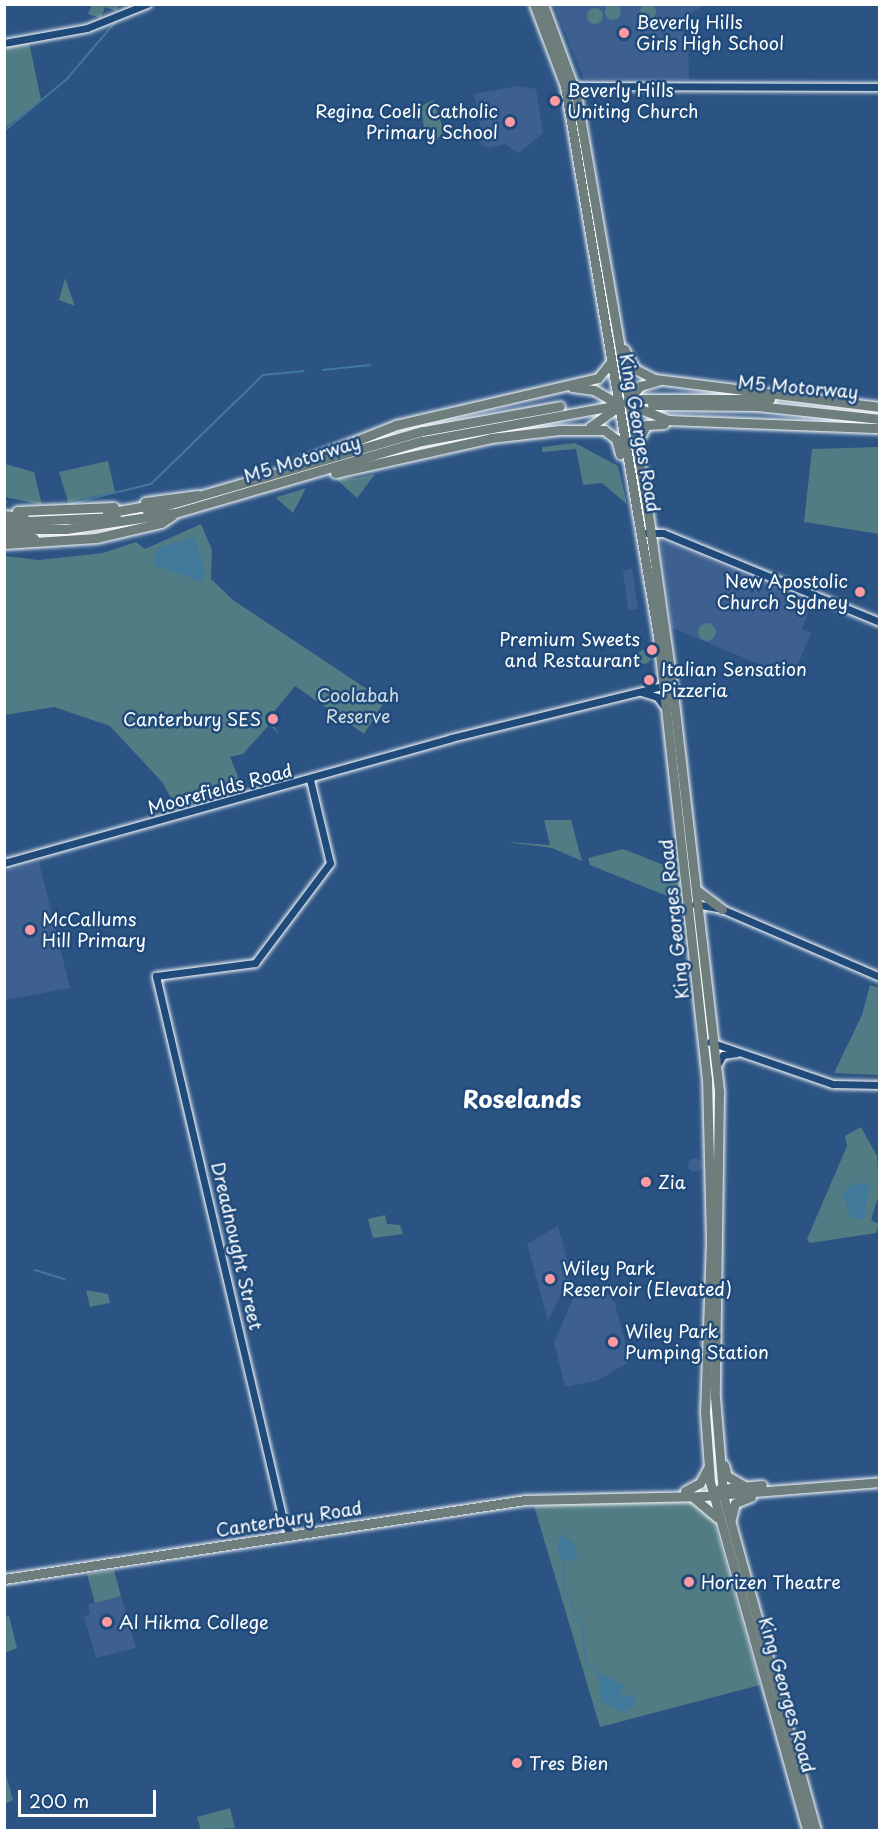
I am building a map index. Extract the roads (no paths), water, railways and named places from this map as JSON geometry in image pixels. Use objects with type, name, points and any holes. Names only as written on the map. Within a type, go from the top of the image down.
[{"type":"highway","name":"King Georges Road","points":[[534,4],[570,86],[610,363],[615,388],[632,420],[638,447],[646,533],[696,889],[694,907],[711,1143],[705,1412],[708,1466],[816,1830]]},
{"type":"highway","name":"King Georges Road","points":[[543,4],[570,86],[611,299],[638,516],[646,533]]},
{"type":"highway","points":[[611,299],[623,403]]},
{"type":"highway","points":[[614,319],[630,364],[665,381]]},
{"type":"highway","points":[[288,469],[302,458],[396,425],[598,378],[610,363]]},
{"type":"highway","points":[[585,429],[623,403],[640,386],[665,381],[879,406]]},
{"type":"highway","points":[[561,386],[594,390],[654,417],[723,424]]},
{"type":"highway","name":"M5 Motorway","points":[[879,412],[766,399],[642,402],[757,406],[879,419]]},
{"type":"highway","name":"M5 Motorway","points":[[4,522],[119,516],[445,425],[606,404],[474,429],[174,513],[66,529],[4,529]]},
{"type":"highway","points":[[638,447],[646,425],[723,424],[879,428]]},
{"type":"highway","points":[[303,478],[511,434],[585,429],[604,430],[616,439],[638,516]]},
{"type":"highway","points":[[4,510],[93,510],[198,495]]},
{"type":"highway","points":[[4,515],[88,515],[198,495]]},
{"type":"highway","points":[[4,537],[87,534],[174,513]]},
{"type":"highway","points":[[4,544],[115,534],[161,523],[174,513]]},
{"type":"highway","name":"King Georges Road","points":[[668,685],[666,709],[716,1067],[717,1492]]},
{"type":"highway","points":[[696,889],[725,911]]},
{"type":"highway","points":[[717,1443],[727,1476],[745,1486]]},
{"type":"highway","points":[[708,1466],[703,1479],[688,1494],[706,1503],[726,1522],[740,1499],[775,1489]]},
{"type":"highway","name":"Canterbury Road","points":[[4,1579],[292,1535],[579,1497],[688,1494],[879,1482]]},
{"type":"highway","name":"Canterbury Road","points":[[717,1492],[745,1486],[775,1489]]},
{"type":"highway","name":"King Georges Road","points":[[726,1522],[807,1830]]},
{"type":"street","points":[[4,44],[114,21],[147,4]]},
{"type":"street","points":[[570,86],[879,87]]},
{"type":"street","points":[[646,533],[879,622]]},
{"type":"street","points":[[639,692],[668,685]]},
{"type":"street","points":[[639,692],[657,697],[666,709]]},
{"type":"street","name":"Moorefields Road","points":[[4,863],[310,780],[443,740],[445,735],[451,738],[639,692]]},
{"type":"street","name":"Dreadnought Street","points":[[292,1535],[284,1524],[156,976],[255,963],[330,863],[310,780]]},
{"type":"street","points":[[694,907],[725,911],[875,972],[879,977]]},
{"type":"street","points":[[704,1040],[759,1056],[833,1084],[879,1085]]},
{"type":"street","points":[[716,1067],[726,1054],[743,1053]]},
{"type":"street","name":"Dreadnought Street","points":[[281,1537],[284,1524]]},
{"type":"waterway","points":[[4,131],[67,79],[118,19]]},
{"type":"waterway","points":[[323,370],[370,365]]},
{"type":"waterway","points":[[68,504],[151,484],[263,375],[304,371]]},
{"type":"waterway","points":[[35,1270],[65,1279]]},
{"type":"waterway","points":[[565,1561],[565,1588],[582,1627],[587,1664],[597,1673]]},
{"type":"place","name":"Beverly Hills Girls High School","points":[[624,33]]},
{"type":"place","name":"Beverly Hills Uniting Church","points":[[555,101]]},
{"type":"place","name":"Regina Coeli Catholic Primary School","points":[[510,122]]},
{"type":"place","name":"New Apostolic Church Sydney","points":[[860,592]]},
{"type":"place","name":"Premium Sweets and Restaurant","points":[[652,650]]},
{"type":"place","name":"Italian Sensation Pizzeria","points":[[649,680]]},
{"type":"place","name":"Canterbury SES","points":[[273,719]]},
{"type":"place","name":"McCallums Hill Primary","points":[[30,930]]},
{"type":"place","name":"Zia","points":[[646,1182]]},
{"type":"place","name":"Wiley Park Reservoir (Elevated)","points":[[550,1279]]},
{"type":"place","name":"Wiley Park Pumping Station","points":[[613,1342]]},
{"type":"place","name":"Horizen Theatre","points":[[689,1582]]},
{"type":"place","name":"Al Hikma College","points":[[107,1622]]},
{"type":"place","name":"Tres Bien","points":[[517,1763]]},
{"type":"district","name":"Roselands","points":[[522,1099]]},
{"type":"park label","name":"Coolabah Reserve","points":[[358,706]]}]
